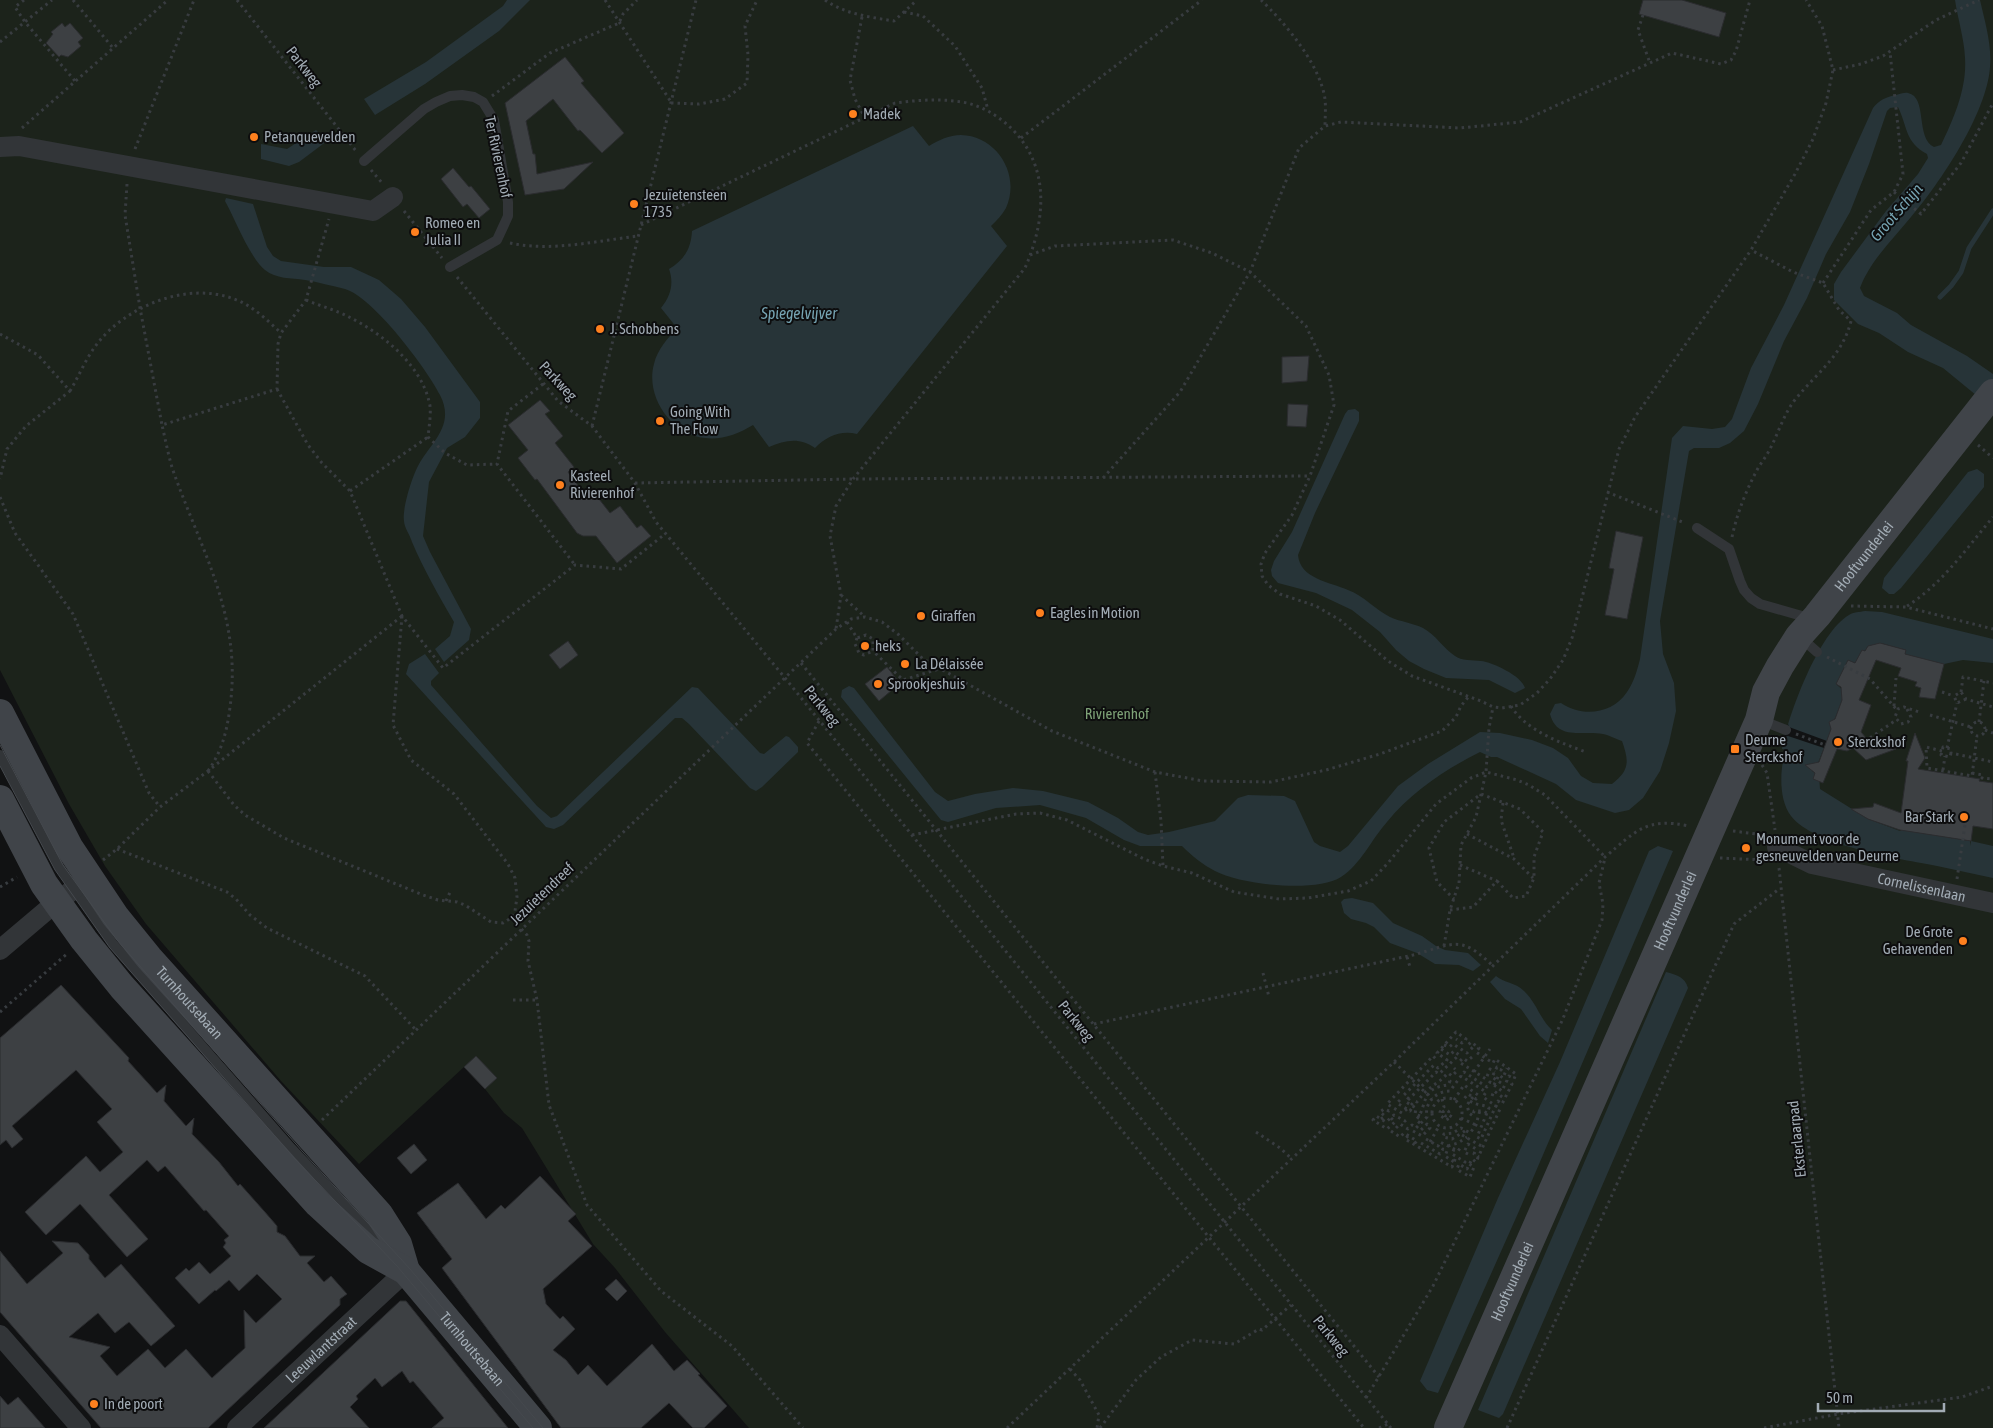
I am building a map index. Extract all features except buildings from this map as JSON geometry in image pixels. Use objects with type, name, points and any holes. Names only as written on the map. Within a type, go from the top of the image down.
[{"type":"main road","name":"Hooftvunderlei","points":[[1448,1428],[1701,827],[1759,720],[1766,692],[1970,437],[1989,398]]},
{"type":"main road","name":"Turnhoutsebaan","points":[[0,712],[69,847],[76,886],[122,987],[318,1204],[368,1250],[379,1258],[406,1270]]},
{"type":"main road","name":"Turnhoutsebaan","points":[[0,799],[30,858],[76,886],[115,916],[149,958],[379,1214],[398,1244],[406,1270],[538,1428]]},
{"type":"street","points":[[1,147],[19,146],[373,211],[393,197]]},
{"type":"street","name":"Cornelissenlaan","points":[[1778,854],[1812,864],[1993,903]]},
{"type":"street","points":[[0,950],[76,886]]},
{"type":"street","name":"Leeuwlantstraat","points":[[237,1428],[406,1270]]},
{"type":"street","points":[[0,1335],[81,1428]]},
{"type":"lane","name":"Ter Rivierenhof","points":[[364,161],[424,109],[450,96],[474,97],[483,102],[494,120],[508,202],[508,216],[497,240]]},
{"type":"lane","points":[[450,267],[497,240]]},
{"type":"lane","points":[[1697,528],[1729,549],[1744,590],[1752,598],[1760,604],[1802,616],[1809,637]]},
{"type":"lane","points":[[1759,720],[1786,730]]},
{"type":"lane","name":"Turnhoutsebaan","points":[[0,755],[53,856],[76,886]]},
{"type":"path","points":[[24,0],[15,7],[25,22],[76,81]]},
{"type":"path","points":[[0,42],[52,0]]},
{"type":"path","points":[[73,0],[113,48]]},
{"type":"path","points":[[1,147],[168,0]]},
{"type":"path","points":[[194,0],[128,166],[125,215],[162,425],[174,474],[222,596],[232,645],[234,681],[228,722],[217,757],[208,771]]},
{"type":"path","name":"Parkweg","points":[[237,0],[543,384],[558,401],[592,426],[635,483],[656,522],[665,534],[785,678],[1391,1428]]},
{"type":"path","points":[[605,0],[671,103]]},
{"type":"path","points":[[483,102],[550,53],[619,23],[622,14],[637,0]]},
{"type":"path","points":[[592,426],[696,0]]},
{"type":"path","points":[[671,103],[698,104],[725,98],[747,83],[748,55],[745,26],[757,0]]},
{"type":"path","points":[[825,0],[833,6],[862,16],[894,21],[917,0]]},
{"type":"path","points":[[1021,138],[1202,0]]},
{"type":"path","points":[[1261,0],[1279,17],[1312,63],[1325,98],[1326,126]]},
{"type":"path","points":[[1103,478],[1180,392],[1250,272],[1299,148],[1326,126],[1341,122],[1460,128],[1520,122],[1672,53],[1721,64],[1731,60],[1736,51],[1750,0]]},
{"type":"path","points":[[1030,255],[1055,246],[1173,240],[1212,253],[1250,272],[1306,326],[1329,375],[1334,405],[1310,476],[1292,514],[1265,552],[1260,564],[1262,576],[1268,585],[1280,594],[1316,606],[1340,620],[1388,661],[1412,676],[1469,696],[1493,707],[1520,705],[1550,679],[1563,660],[1572,638],[1619,449],[1635,416],[1751,250],[1813,139],[1826,103],[1833,70],[1822,26],[1806,0]]},
{"type":"path","points":[[1833,70],[1861,64],[1890,52],[1936,20],[1979,0]]},
{"type":"path","points":[[904,12],[923,16],[955,46],[982,88],[988,111]]},
{"type":"path","points":[[1643,15],[1638,30],[1650,63]]},
{"type":"path","points":[[862,16],[850,80],[855,99],[865,118]]},
{"type":"path","points":[[1823,283],[1871,210],[1894,192],[1903,174],[1890,52]]},
{"type":"path","points":[[641,225],[895,103],[924,99],[968,103],[988,111],[1006,123],[1021,138],[1035,163],[1042,197],[1040,218],[1025,268],[852,479],[836,506],[830,536],[841,595],[836,629]]},
{"type":"path","points":[[1894,192],[1921,214],[1961,163],[1993,103]]},
{"type":"path","points":[[334,204],[306,300],[281,333],[278,344],[277,389],[308,444],[322,463],[350,491],[402,616],[443,668],[574,565],[621,569],[665,534]]},
{"type":"path","points":[[497,240],[525,246],[560,245],[638,236]]},
{"type":"path","points":[[1729,549],[1743,498],[1756,471],[1770,450],[1794,402],[1835,357],[1846,336],[1851,321],[1839,310],[1823,283],[1793,272],[1751,250]]},
{"type":"path","points":[[0,479],[7,449],[26,426],[70,391],[97,344],[125,318],[140,308],[158,300],[182,295],[213,293],[235,299],[260,314],[281,333]]},
{"type":"path","points":[[306,300],[349,316],[382,336],[409,365],[423,384],[430,407],[428,437],[445,453],[467,465],[496,464]]},
{"type":"path","points":[[0,334],[38,356],[70,391]]},
{"type":"path","points":[[496,464],[508,410],[543,384]]},
{"type":"path","points":[[162,425],[277,389]]},
{"type":"path","points":[[350,491],[428,437]]},
{"type":"path","points":[[1970,437],[1993,458]]},
{"type":"path","points":[[496,464],[574,565]]},
{"type":"path","points":[[635,483],[852,479],[1310,476]]},
{"type":"path","points":[[1607,492],[1697,528]]},
{"type":"path","points":[[0,497],[15,533],[73,614],[149,793],[160,807]]},
{"type":"path","points":[[1906,607],[1925,595],[1941,579],[1993,518]]},
{"type":"path","points":[[841,595],[865,617],[882,622],[899,635],[923,659],[1052,731],[1155,772],[1203,781],[1271,782],[1326,770],[1380,754],[1442,731],[1456,717],[1461,706],[1469,696]]},
{"type":"path","points":[[1849,606],[1906,607],[1993,628]]},
{"type":"path","points":[[208,771],[234,805],[245,815],[284,838],[423,895],[465,905],[496,924],[503,923],[511,918],[515,911],[517,897],[515,878],[508,864],[454,794],[411,760],[393,725],[402,616]]},
{"type":"path","points":[[76,886],[160,807],[402,616]]},
{"type":"path","name":"Jezuïetendreef","points":[[320,1122],[836,629],[847,622],[865,617]]},
{"type":"path","points":[[847,622],[857,638]]},
{"type":"path","points":[[857,638],[866,635],[873,639],[873,651],[903,680],[940,669]]},
{"type":"path","points":[[1809,637],[1845,666],[1870,679],[1897,710]]},
{"type":"path","points":[[857,638],[855,644],[859,653],[864,655],[873,651]]},
{"type":"path","points":[[801,663],[1379,1377]]},
{"type":"path","points":[[1993,684],[1963,676],[1961,692],[1966,699],[1993,707]]},
{"type":"path","points":[[1894,706],[1896,678]]},
{"type":"path","points":[[1979,722],[1984,681]]},
{"type":"path","points":[[1942,692],[1954,696],[1961,692]]},
{"type":"path","points":[[1947,748],[1957,703],[1954,696]]},
{"type":"path","points":[[1957,703],[1966,699]]},
{"type":"path","points":[[1512,706],[1516,714],[1534,728],[1586,752]]},
{"type":"path","points":[[1444,946],[1450,910],[1459,883],[1461,845],[1476,817],[1486,772],[1489,728],[1493,707]]},
{"type":"path","points":[[1907,708],[1911,714],[1910,720],[1901,724],[1896,720],[1894,714],[1901,707],[1907,708],[1920,712]]},
{"type":"path","points":[[1930,715],[1971,727]]},
{"type":"path","points":[[1870,738],[1896,720]]},
{"type":"path","points":[[819,721],[807,743],[1364,1428]]},
{"type":"path","points":[[1977,736],[1972,733],[1971,727],[1973,723],[1979,722],[1984,725],[1985,730]]},
{"type":"path","points":[[1786,730],[1825,744]]},
{"type":"path","points":[[1985,730],[1993,733]]},
{"type":"path","points":[[1977,736],[1982,735],[1985,730]]},
{"type":"path","points":[[1942,751],[1926,747],[1927,768],[1972,776],[1977,736]]},
{"type":"path","points":[[1943,747],[1947,748],[1952,749],[1950,757],[1941,756],[1943,747]]},
{"type":"path","points":[[1951,753],[1993,762]]},
{"type":"path","points":[[1943,771],[1946,756]]},
{"type":"path","points":[[1155,772],[1161,821],[1163,866]]},
{"type":"path","points":[[912,835],[1016,814],[1040,813],[1067,820],[1144,859],[1192,873],[1234,892],[1279,899],[1308,898],[1348,891],[1371,880],[1388,863],[1436,804],[1471,778],[1486,772],[1517,780],[1545,795],[1605,857]]},
{"type":"path","points":[[1972,773],[1982,775],[1982,778],[1993,779]]},
{"type":"path","name":"Eksterlaarpad","points":[[1769,781],[1839,1428]]},
{"type":"path","points":[[1460,865],[1498,881],[1513,898],[1526,896],[1534,878],[1534,857],[1543,832],[1520,809],[1481,794]]},
{"type":"path","points":[[1454,899],[1437,882],[1429,848],[1444,822],[1481,794]]},
{"type":"path","points":[[1503,803],[1500,820],[1514,858]]},
{"type":"path","points":[[1007,1428],[1394,1062],[1605,857],[1645,826],[1661,822],[1764,835],[1778,854]]},
{"type":"path","points":[[1958,875],[1965,825]]},
{"type":"path","points":[[1467,834],[1514,858],[1534,878]]},
{"type":"path","points":[[117,849],[228,892],[250,915],[267,928],[365,976],[416,1030]]},
{"type":"path","points":[[1718,858],[1778,854]]},
{"type":"path","points":[[1366,1398],[1433,1286],[1562,1021],[1602,920],[1603,904],[1599,883],[1605,857]]},
{"type":"path","points":[[0,887],[24,873]]},
{"type":"path","points":[[1450,910],[1472,907],[1498,881]]},
{"type":"path","points":[[1508,1428],[1734,924],[1780,889]]},
{"type":"path","points":[[446,901],[451,890]]},
{"type":"path","points":[[511,918],[522,929],[529,941],[528,961],[537,1000],[549,1105],[587,1205],[661,1291],[732,1346],[803,1428]]},
{"type":"path","points":[[1094,1024],[1407,957],[1459,943],[1473,948],[1493,966]]},
{"type":"path","points":[[0,1012],[74,948]]},
{"type":"path","points":[[1407,957],[1410,967]]},
{"type":"path","points":[[1263,973],[1269,997]]},
{"type":"path","points":[[513,1000],[537,1000]]},
{"type":"path","points":[[1409,1098],[1404,1095],[1434,1064],[1438,1068],[1447,1060],[1437,1052],[1444,1044],[1456,1032],[1466,1040],[1462,1043],[1456,1039]]},
{"type":"path","points":[[1396,1128],[1400,1124],[1408,1129],[1412,1125],[1416,1128],[1426,1117],[1427,1107],[1432,1099],[1443,1091],[1450,1091],[1464,1072],[1487,1087],[1490,1082],[1502,1091],[1509,1076],[1514,1079],[1516,1074],[1495,1059],[1493,1063],[1484,1058],[1476,1052],[1479,1048],[1471,1042],[1466,1046]]},
{"type":"path","points":[[1444,1044],[1449,1048],[1453,1044],[1466,1053],[1475,1045]]},
{"type":"path","points":[[1420,1116],[1415,1114],[1416,1108],[1406,1102],[1436,1072],[1439,1074],[1459,1055],[1454,1051],[1450,1055],[1441,1049]]},
{"type":"path","points":[[1474,1072],[1490,1049]]},
{"type":"path","points":[[1438,1060],[1433,1056],[1387,1104],[1402,1114],[1407,1109],[1410,1110],[1414,1101],[1417,1102],[1448,1074],[1452,1076],[1457,1071],[1454,1068]]},
{"type":"path","points":[[1472,1056],[1467,1061],[1463,1058],[1459,1062],[1486,1079],[1490,1069],[1495,1072]]},
{"type":"path","points":[[1394,1062],[1432,1099]]},
{"type":"path","points":[[1501,1083],[1492,1077],[1497,1067],[1501,1070],[1503,1065]]},
{"type":"path","points":[[1494,1085],[1499,1075],[1503,1078],[1508,1068]]},
{"type":"path","points":[[1461,1076],[1486,1092],[1483,1097],[1500,1109],[1476,1162],[1472,1159],[1467,1169],[1459,1164],[1457,1169],[1461,1172]]},
{"type":"path","points":[[1420,1124],[1416,1120],[1420,1116],[1426,1093],[1438,1087],[1448,1085],[1450,1081],[1448,1080]]},
{"type":"path","points":[[1470,1101],[1476,1106],[1485,1105],[1489,1108],[1477,1137],[1481,1139],[1498,1101],[1502,1104],[1512,1084],[1507,1081]]},
{"type":"path","points":[[1454,1100],[1464,1085],[1478,1095],[1476,1099],[1468,1094],[1463,1100]]},
{"type":"path","points":[[1492,1096],[1494,1091],[1505,1099]]},
{"type":"path","points":[[1473,1097],[1468,1105],[1469,1113],[1474,1116],[1474,1111],[1480,1110],[1487,1113]]},
{"type":"path","points":[[1450,1098],[1461,1108],[1461,1118],[1454,1126],[1444,1128],[1435,1122],[1432,1113],[1436,1103],[1442,1099],[1450,1098]]},
{"type":"path","points":[[1442,1099],[1444,1107],[1440,1115],[1446,1120],[1450,1116]]},
{"type":"path","points":[[1400,1100],[1397,1103],[1407,1109]]},
{"type":"path","points":[[1422,1106],[1427,1107]]},
{"type":"path","points":[[1381,1119],[1385,1116],[1380,1112],[1384,1108],[1389,1111],[1392,1108]]},
{"type":"path","points":[[1466,1131],[1452,1139],[1443,1136],[1462,1128],[1470,1133],[1476,1125],[1480,1110]]},
{"type":"path","points":[[1391,1118],[1396,1122],[1387,1129],[1373,1120],[1376,1116],[1386,1122],[1394,1115],[1405,1121],[1409,1118]]},
{"type":"path","points":[[1461,1118],[1476,1125]]},
{"type":"path","points":[[1413,1132],[1422,1136],[1430,1128],[1427,1124],[1421,1130]]},
{"type":"path","points":[[1392,1125],[1399,1130],[1396,1134]]},
{"type":"path","points":[[1430,1142],[1439,1126]]},
{"type":"path","points":[[1392,1131],[1400,1137],[1404,1133],[1417,1141],[1414,1144]]},
{"type":"path","points":[[1256,1132],[1292,1159]]},
{"type":"path","points":[[1412,1138],[1417,1134]]},
{"type":"path","points":[[1462,1134],[1483,1147]]},
{"type":"path","points":[[1408,1136],[1405,1139],[1423,1152],[1452,1167],[1456,1157]]},
{"type":"path","points":[[1448,1146],[1458,1143],[1467,1137]]},
{"type":"path","points":[[1426,1140],[1438,1146],[1440,1142],[1458,1151],[1461,1147]]},
{"type":"path","points":[[1472,1146],[1474,1142]]},
{"type":"path","points":[[1421,1143],[1440,1154],[1443,1149],[1447,1151],[1445,1156],[1454,1162]]},
{"type":"path","points":[[1468,1154],[1464,1152],[1468,1144],[1476,1149],[1474,1154],[1479,1157]]},
{"type":"path","points":[[1454,1149],[1452,1154],[1465,1162],[1463,1167]]},
{"type":"path","points":[[1465,1174],[1470,1177],[1474,1167],[1470,1164]]},
{"type":"path","points":[[1099,1428],[1136,1380],[1160,1357],[1192,1340],[1234,1344],[1262,1330],[1291,1305]]},
{"type":"path","points":[[1070,1369],[1080,1380],[1099,1415],[1099,1428]]},
{"type":"path","points":[[1764,1428],[1838,1414],[1962,1397],[1993,1386]]},
{"type":"path","points":[[1379,1428],[1388,1424]]},
{"type":"green space","name":"Rivierenhof","points":[[0,0],[1993,0],[1993,1428],[749,1428],[665,1332],[615,1268],[593,1244],[522,1128],[504,1113],[464,1067],[359,1164],[281,1081],[146,924],[105,866],[69,804],[0,670]]},
{"type":"water","points":[[507,0],[530,0],[499,31],[425,84],[375,115],[364,99],[426,62],[503,6]]},
{"type":"water","name":"Groot Schijn","points":[[1955,0],[1980,0],[1990,50],[1987,85],[1971,126],[1948,167],[1923,203],[1876,259],[1860,288],[1864,296],[1897,313],[1911,325],[1967,356],[1993,374],[1993,409],[1943,368],[1908,352],[1879,333],[1858,324],[1834,300],[1834,284],[1841,272],[1886,211],[1918,174],[1928,158],[1927,154],[1915,145],[1908,134],[1898,107],[1890,108],[1887,111],[1850,212],[1826,254],[1807,298],[1784,341],[1758,404],[1744,431],[1730,443],[1719,448],[1694,448],[1689,451],[1660,621],[1663,654],[1674,683],[1676,711],[1660,771],[1643,798],[1629,810],[1615,813],[1576,800],[1556,784],[1497,757],[1491,757],[1480,752],[1442,774],[1418,791],[1396,811],[1354,865],[1341,877],[1314,885],[1297,886],[1260,883],[1227,876],[1215,871],[1182,846],[1140,846],[1124,840],[1086,818],[1040,805],[996,808],[948,822],[941,820],[841,697],[842,690],[849,686],[854,688],[935,792],[948,801],[975,794],[1013,788],[1043,791],[1088,802],[1118,818],[1138,832],[1148,835],[1215,821],[1238,798],[1248,795],[1284,796],[1295,801],[1314,842],[1320,846],[1340,852],[1348,846],[1398,786],[1428,764],[1480,732],[1500,733],[1532,740],[1553,748],[1568,758],[1581,776],[1593,783],[1612,784],[1625,770],[1627,760],[1622,741],[1603,734],[1565,731],[1558,728],[1550,714],[1555,704],[1561,703],[1587,712],[1605,709],[1621,700],[1632,684],[1640,659],[1672,438],[1683,426],[1712,429],[1725,427],[1732,419],[1751,368],[1784,305],[1875,105],[1889,97],[1905,93],[1914,96],[1918,102],[1928,142],[1934,147],[1941,145],[1959,103],[1964,80],[1965,58]]},
{"type":"water","name":"Spiegelvijver","points":[[913,126],[929,146],[952,136],[974,137],[985,142],[1003,160],[1008,171],[1010,195],[1006,208],[991,226],[1007,246],[857,434],[845,433],[834,435],[824,440],[815,448],[798,441],[769,447],[753,425],[736,434],[718,438],[705,438],[681,430],[663,412],[657,401],[653,389],[652,376],[654,364],[663,344],[677,328],[661,308],[671,289],[669,269],[683,258],[690,243],[692,231]]},
{"type":"water","points":[[316,130],[327,141],[299,162],[289,166],[261,159],[261,144],[287,149]]},
{"type":"water","points":[[226,198],[253,204],[267,247],[273,256],[281,261],[324,267],[351,267],[379,280],[401,299],[425,327],[480,402],[480,418],[465,437],[447,448],[429,482],[423,536],[471,629],[469,640],[444,662],[435,649],[450,636],[454,622],[432,583],[404,523],[404,509],[416,471],[443,425],[445,416],[444,406],[440,395],[424,369],[398,335],[370,305],[357,295],[345,289],[320,283],[279,277],[265,270],[248,248],[225,201]]},
{"type":"water","points":[[1355,409],[1359,412],[1359,421],[1315,513],[1298,555],[1300,563],[1310,575],[1354,593],[1390,617],[1423,628],[1458,658],[1486,662],[1513,674],[1523,683],[1525,688],[1515,693],[1489,680],[1446,678],[1424,669],[1409,661],[1380,632],[1352,610],[1316,593],[1278,583],[1272,576],[1271,570],[1274,561],[1292,532],[1345,414],[1348,410]]},
{"type":"water","points":[[1977,469],[1984,474],[1984,487],[1901,588],[1894,594],[1889,594],[1882,588],[1884,578],[1968,472]]},
{"type":"water","points":[[1865,611],[1882,612],[1993,639],[1993,663],[1963,660],[1944,664],[1905,654],[1906,650],[1881,643],[1868,646],[1865,651],[1862,650],[1855,663],[1848,660],[1836,684],[1845,692],[1834,721],[1829,723],[1832,727],[1818,763],[1814,763],[1811,767],[1812,771],[1819,775],[1820,789],[1868,819],[1900,831],[1970,841],[1970,846],[1971,841],[1993,846],[1993,878],[1859,850],[1818,835],[1802,826],[1787,810],[1781,782],[1786,750],[1782,749],[1798,696],[1816,656],[1838,624],[1851,614]]},
{"type":"water","points":[[425,654],[439,673],[431,681],[431,685],[537,806],[551,818],[557,816],[692,687],[698,688],[760,753],[764,754],[786,736],[798,747],[798,752],[756,791],[750,788],[689,724],[682,718],[675,718],[563,825],[554,829],[546,827],[406,674],[409,664]]},
{"type":"water","points":[[1658,846],[1673,851],[1519,1211],[1438,1393],[1427,1390],[1420,1381],[1498,1198],[1560,1062],[1649,851]]},
{"type":"water","points":[[1352,898],[1373,903],[1393,923],[1422,936],[1445,950],[1468,953],[1481,965],[1473,971],[1459,965],[1435,964],[1417,953],[1390,943],[1374,927],[1351,919],[1344,913],[1341,902],[1344,899]]},
{"type":"water","points":[[1666,972],[1683,979],[1688,988],[1503,1414],[1499,1418],[1478,1410]]},
{"type":"water","points":[[1496,976],[1517,986],[1532,1000],[1544,1021],[1552,1030],[1548,1043],[1540,1036],[1521,1009],[1505,999],[1490,982]]},
{"type":"pier","points":[[1788,724],[1789,727],[1827,741],[1824,748],[1788,736],[1784,737]]},
{"type":"waterway","points":[[1940,297],[1961,272],[1969,248],[1993,211]]},
{"type":"tram line","points":[[0,745],[63,865],[117,940],[303,1152],[410,1269],[543,1428]]},
{"type":"tram line","points":[[0,766],[55,870],[110,948],[295,1159],[397,1266],[533,1428]]},
{"type":"place","name":"Madek","points":[[853,114]]},
{"type":"place","name":"Petanquevelden","points":[[254,137]]},
{"type":"place","name":"Jezuïetensteen 1735","points":[[634,204]]},
{"type":"place","name":"Romeo en Julia II","points":[[415,232]]},
{"type":"place","name":"J. Schobbens","points":[[600,329]]},
{"type":"place","name":"Going With The Flow","points":[[660,421]]},
{"type":"place","name":"Kasteel Rivierenhof","points":[[560,485]]},
{"type":"place","name":"Eagles in Motion","points":[[1040,613]]},
{"type":"place","name":"Giraffen","points":[[921,616]]},
{"type":"place","name":"heks","points":[[865,646]]},
{"type":"place","name":"La Délaissée","points":[[905,664]]},
{"type":"place","name":"Sprookjeshuis","points":[[878,684]]},
{"type":"place","name":"Sterckshof","points":[[1838,742]]},
{"type":"place","name":"Deurne Sterckshof","points":[[1735,749]]},
{"type":"place","name":"Bar Stark","points":[[1964,817]]},
{"type":"place","name":"Monument voor de gesneuvelden van Deurne","points":[[1746,848]]},
{"type":"place","name":"De Grote Gehavenden","points":[[1963,941]]},
{"type":"place","name":"In de poort","points":[[94,1404]]}]
